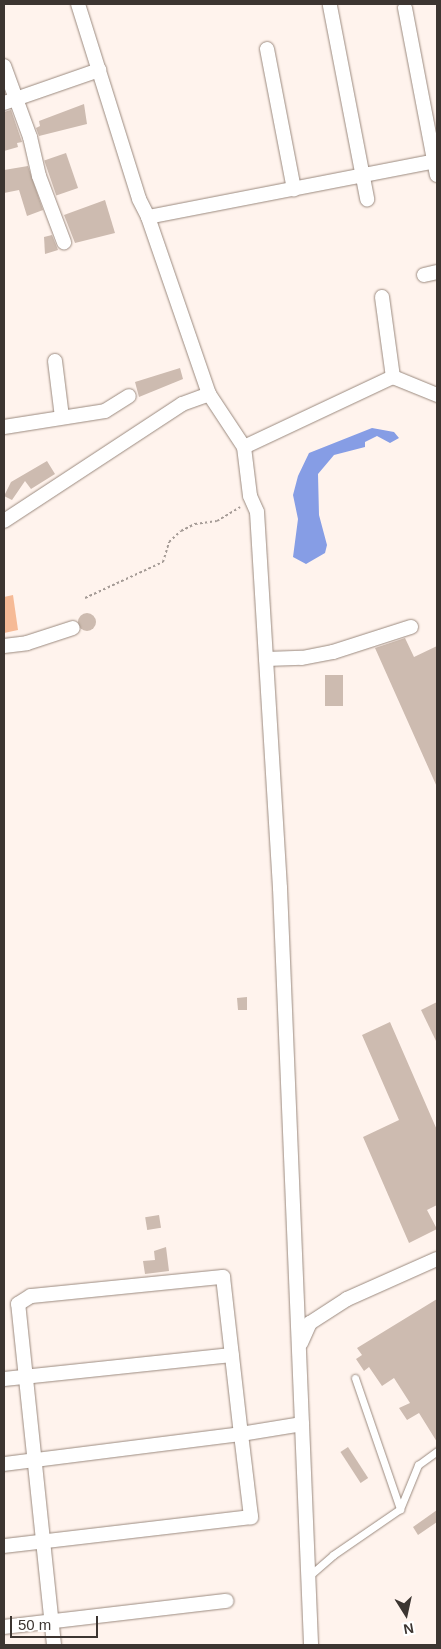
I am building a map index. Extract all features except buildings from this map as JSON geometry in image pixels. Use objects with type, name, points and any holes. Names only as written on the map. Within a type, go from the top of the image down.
[{"type":"street","points":[[78,4],[139,199],[148,217],[209,394],[244,448],[250,496],[257,512],[280,888],[311,1645]]},
{"type":"street","points":[[330,6],[367,199]]},
{"type":"street","points":[[148,217],[363,176],[436,166],[405,8]]},
{"type":"street","points":[[268,49],[294,189]]},
{"type":"street","points":[[4,66],[10,101],[30,137],[39,176],[64,242]]},
{"type":"street","points":[[10,101],[99,70]]},
{"type":"street","points":[[382,298],[393,377]]},
{"type":"street","points":[[55,361],[62,417]]},
{"type":"street","points":[[244,448],[393,377],[437,395]]},
{"type":"street","points":[[4,521],[182,404],[209,394]]},
{"type":"street","points":[[4,427],[105,412],[129,396]]},
{"type":"street","points":[[266,659],[302,658],[333,652],[411,627]]},
{"type":"street","points":[[4,646],[73,628]]},
{"type":"street","points":[[299,1346],[310,1323],[347,1299],[437,1259]]},
{"type":"street","points":[[4,1546],[43,1541],[252,1517],[223,1277],[31,1296],[18,1304],[34,1461],[43,1541],[52,1621],[54,1645]]},
{"type":"street","points":[[4,1379],[232,1355]]},
{"type":"street","points":[[4,1464],[241,1434],[302,1424]]},
{"type":"street","points":[[4,1627],[226,1601]]},
{"type":"lane","points":[[355,1378],[400,1509]]},
{"type":"lane","points":[[307,1578],[333,1556],[400,1509],[418,1465],[437,1451]]},
{"type":"path","points":[[85,598],[163,562],[169,542],[181,531],[195,524],[218,521],[238,510],[250,496]]},
{"type":"shaded area","points":[[13,595],[18,630],[4,633],[4,597]]},
{"type":"water","points":[[372,428],[394,432],[399,438],[390,443],[377,436],[365,442],[365,447],[334,455],[318,474],[319,515],[327,545],[325,553],[306,564],[293,557],[298,519],[293,495],[298,476],[309,453]]}]
